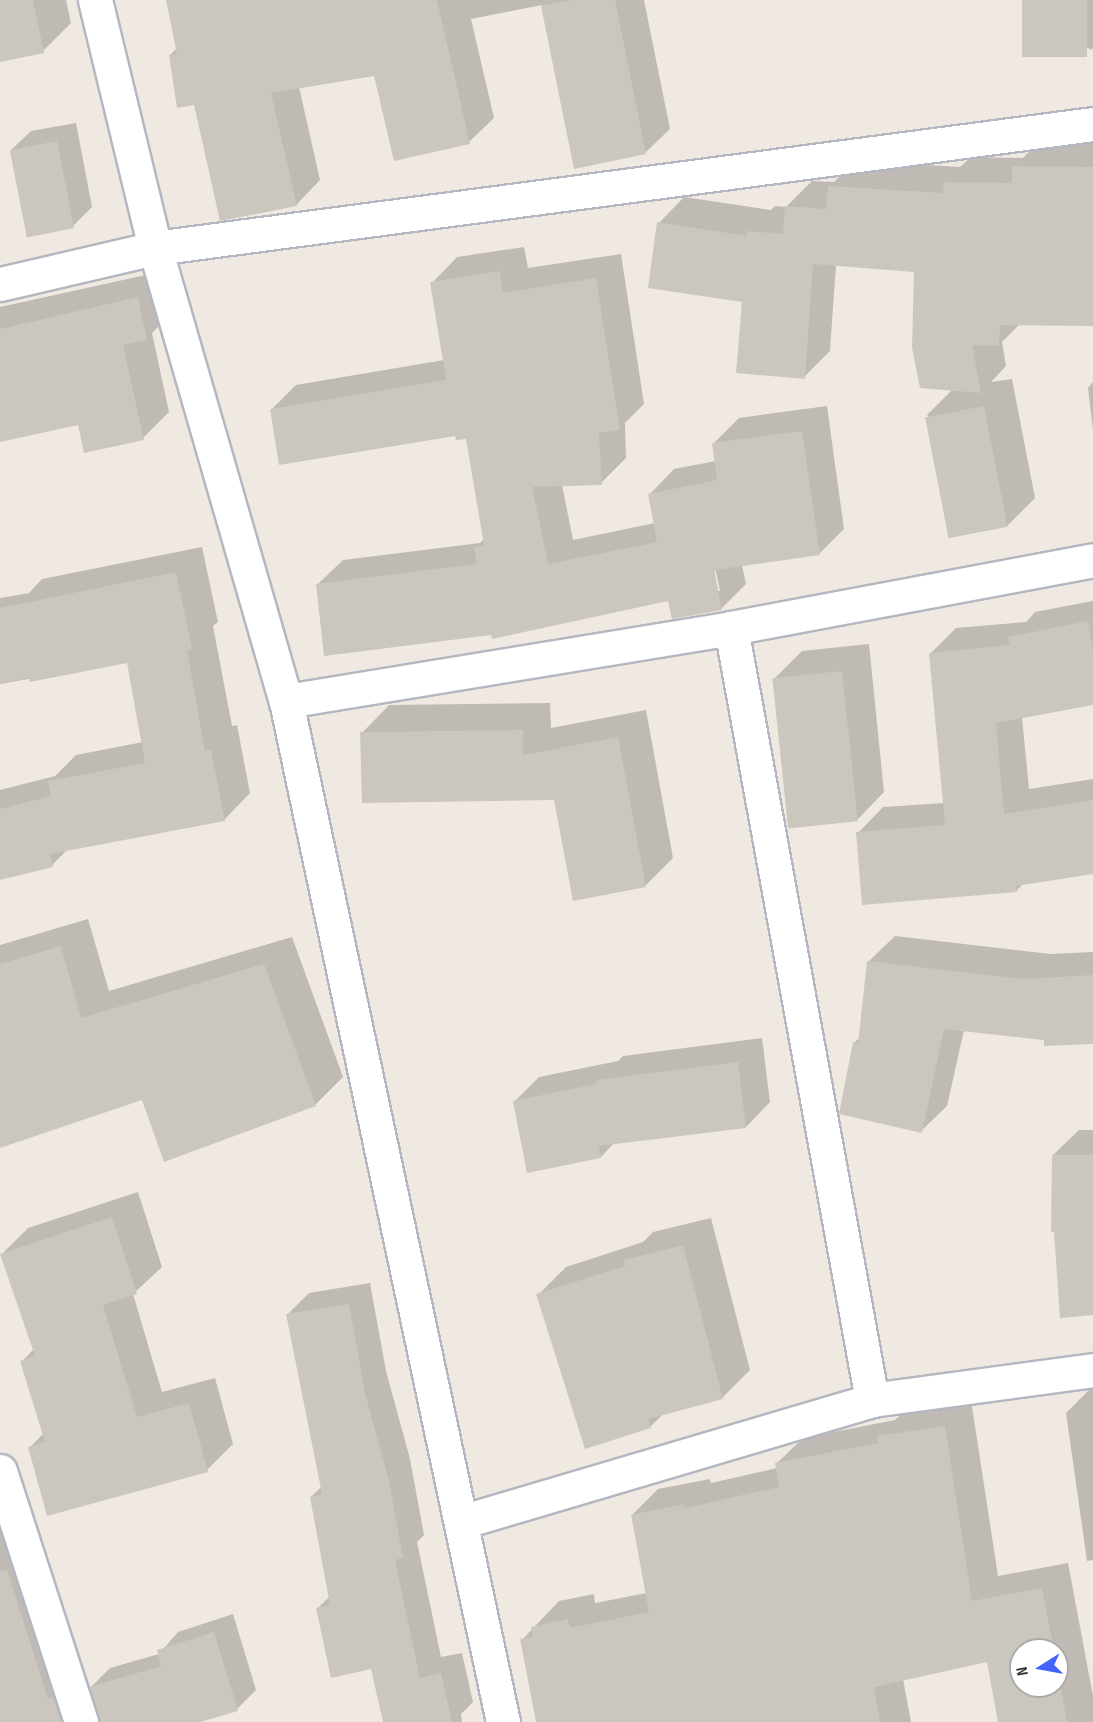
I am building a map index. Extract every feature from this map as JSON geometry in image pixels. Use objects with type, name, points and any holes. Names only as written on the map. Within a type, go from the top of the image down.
[{"type":"street","points":[[95,0],[155,248],[286,701],[503,1722]]},
{"type":"street","points":[[0,284],[155,248],[1093,124]]},
{"type":"street","points":[[286,701],[731,628],[1093,560]]},
{"type":"street","points":[[731,628],[872,1400]]},
{"type":"street","points":[[461,1522],[872,1400],[1093,1370]]},
{"type":"street","points":[[0,1472],[81,1722]]},
{"type":"building","points":[[0,0],[33,0],[44,53],[0,62]]},
{"type":"building","points":[[166,0],[437,0],[470,144],[394,161],[374,76],[271,93],[297,206],[220,221],[194,105],[177,108],[169,55],[177,54]]},
{"type":"building","points":[[572,0],[615,0],[646,154],[574,169],[541,6]]},
{"type":"building","points":[[1022,0],[1087,0],[1087,57],[1022,57]]},
{"type":"building","points":[[57,141],[74,228],[27,238],[10,150]]},
{"type":"building","points":[[1012,166],[1093,167],[1093,326],[1000,325],[999,346],[972,345],[981,393],[920,388],[912,348],[914,272],[813,264],[805,379],[736,373],[742,302],[648,288],[657,222],[747,236],[747,231],[783,234],[785,206],[826,209],[828,186],[943,193],[944,182],[1012,183]]},
{"type":"building","points":[[500,271],[503,293],[596,278],[620,430],[599,433],[602,485],[532,487],[548,564],[657,542],[648,494],[717,480],[712,443],[802,431],[820,555],[714,570],[722,610],[672,619],[668,601],[492,639],[491,635],[324,656],[316,584],[477,564],[474,547],[484,545],[466,439],[456,440],[455,436],[279,465],[270,409],[446,380],[430,282]]},
{"type":"building","points":[[138,297],[147,340],[123,345],[144,440],[84,453],[78,425],[0,442],[0,329]]},
{"type":"building","points":[[984,406],[1007,527],[949,538],[925,417]]},
{"type":"building","points":[[176,572],[192,649],[187,650],[205,751],[211,750],[225,821],[50,854],[53,867],[0,880],[0,809],[51,796],[48,781],[145,763],[127,663],[30,682],[29,678],[0,683],[0,608]]},
{"type":"building","points":[[1088,621],[1093,650],[1093,705],[996,723],[1004,814],[1093,800],[1093,874],[1016,886],[1017,892],[862,905],[856,832],[945,825],[929,653],[1010,645],[1008,637]]},
{"type":"building","points":[[842,671],[858,821],[788,828],[772,678]]},
{"type":"building","points":[[523,730],[523,755],[618,737],[646,887],[573,901],[554,800],[362,803],[360,732]]},
{"type":"building","points":[[61,946],[81,1018],[264,964],[316,1106],[164,1162],[142,1100],[0,1148],[0,964]]},
{"type":"building","points":[[867,961],[1023,979],[1093,975],[1093,1044],[1044,1046],[1044,1040],[944,1029],[922,1133],[839,1114],[853,1042],[858,1044]]},
{"type":"building","points":[[738,1062],[746,1128],[599,1146],[601,1158],[527,1173],[513,1101],[597,1084],[596,1080]]},
{"type":"building","points":[[1052,1155],[1093,1155],[1093,1315],[1060,1318],[1054,1232],[1051,1232]]},
{"type":"building","points":[[112,1217],[137,1294],[103,1305],[137,1417],[189,1403],[208,1472],[47,1516],[28,1447],[45,1442],[20,1361],[35,1356],[0,1254]]},
{"type":"building","points":[[683,1245],[723,1399],[648,1419],[651,1428],[585,1449],[536,1294],[625,1266],[624,1260]]},
{"type":"building","points":[[349,1304],[365,1393],[389,1481],[403,1558],[395,1560],[420,1678],[441,1673],[452,1722],[383,1722],[371,1669],[331,1678],[316,1608],[330,1605],[310,1497],[322,1494],[286,1314]]},
{"type":"building","points":[[945,1426],[972,1601],[1042,1588],[1052,1638],[1009,1638],[1009,1698],[1063,1698],[1067,1722],[998,1722],[987,1662],[874,1687],[880,1722],[536,1722],[520,1639],[533,1637],[531,1627],[568,1619],[570,1628],[649,1612],[631,1515],[684,1504],[685,1508],[779,1487],[775,1463],[878,1443],[877,1436]]},
{"type":"building","points":[[7,1570],[48,1699],[53,1697],[61,1722],[0,1722],[0,1572]]},
{"type":"building","points":[[214,1632],[238,1711],[200,1722],[99,1722],[89,1687],[161,1666],[157,1650]]}]
